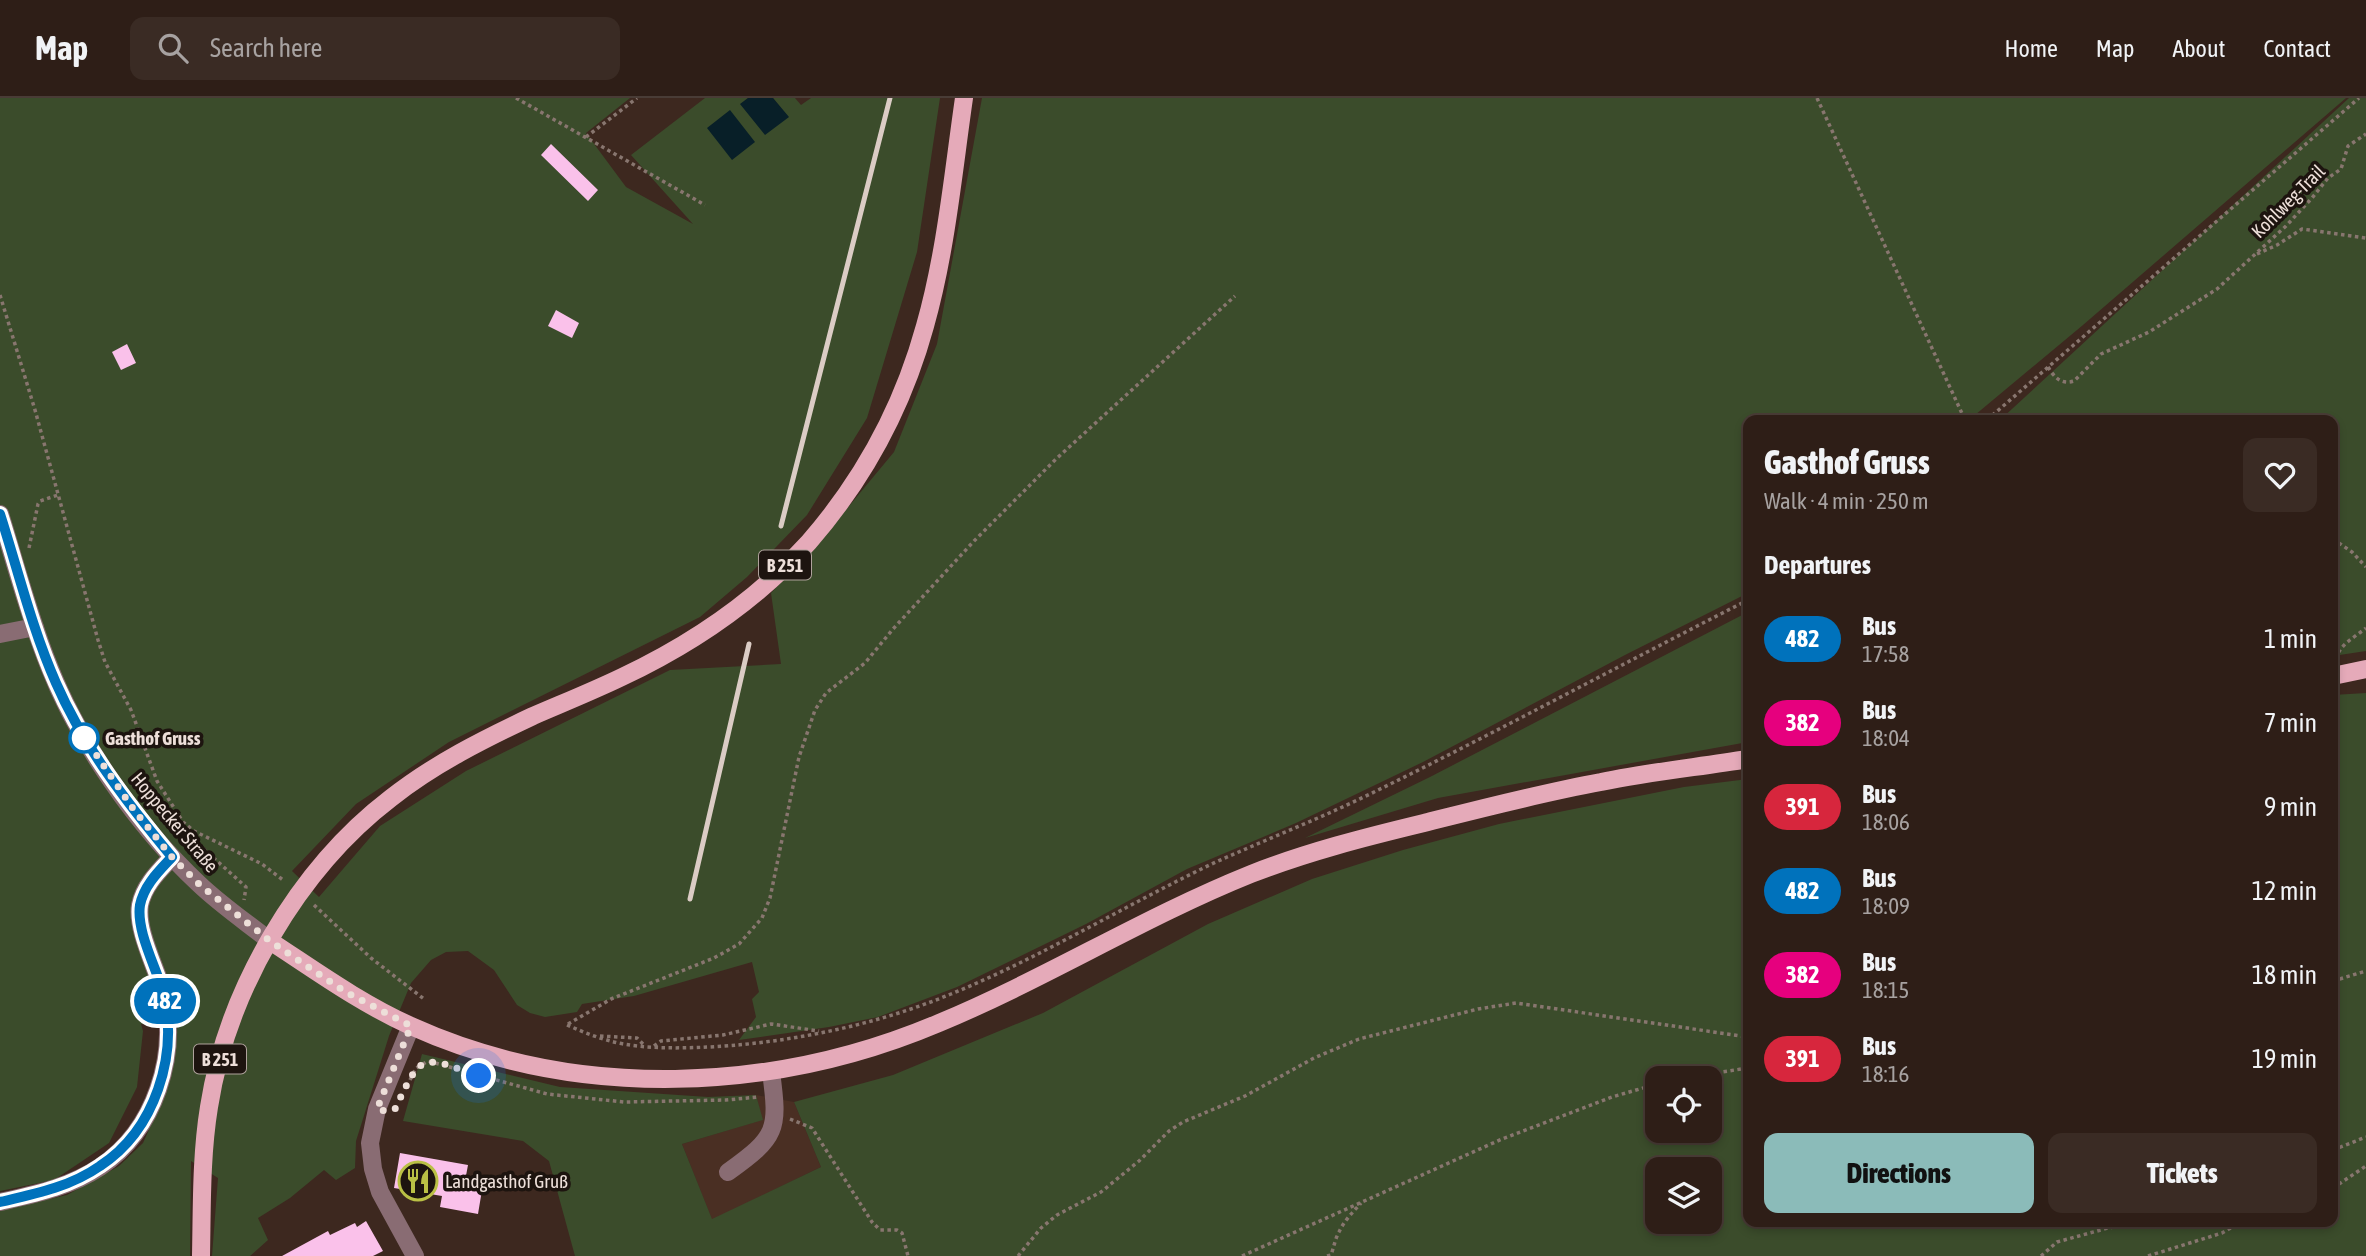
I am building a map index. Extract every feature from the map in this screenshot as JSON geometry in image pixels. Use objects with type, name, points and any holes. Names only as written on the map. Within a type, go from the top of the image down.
[{"type":"main road","name":"B 251","points":[[201,1256],[204,1156],[212,1089],[236,1005],[270,941],[313,873],[339,844],[391,797],[458,754],[491,736],[621,678],[670,652],[728,615],[762,588],[807,544],[845,496],[872,454],[898,402],[925,327],[939,265],[964,98]]},
{"type":"main road","points":[[2338,675],[2366,669]]},
{"type":"main road","points":[[270,941],[344,991],[411,1026],[491,1054],[542,1067],[589,1074],[685,1079],[771,1072],[844,1056],[903,1038],[1018,986],[1202,895],[1291,860],[1371,836],[1602,781],[1743,760]]},
{"type":"street","name":"Hoppecker Straße","points":[[0,514],[35,627],[57,685],[80,731],[121,793],[172,857],[200,885],[270,941]]},
{"type":"street","points":[[0,634],[35,627]]},
{"type":"street","points":[[0,1202],[61,1186],[98,1168],[122,1148],[151,1106],[164,1070],[168,1023],[163,992],[141,921],[141,904],[143,895],[154,877],[172,857]]},
{"type":"street","points":[[411,1026],[383,1094],[370,1143],[373,1169],[380,1192],[415,1256]]},
{"type":"street","points":[[728,1171],[757,1151],[770,1136],[776,1119],[771,1072]]},
{"type":"path","points":[[516,98],[705,205]]},
{"type":"path","points":[[585,138],[637,98]]},
{"type":"path","points":[[1817,98],[1963,415]]},
{"type":"path","points":[[1993,415],[2359,98]]},
{"type":"path","name":"Kohlweg-Trail","points":[[2048,367],[2057,379],[2068,383],[2074,381],[2101,354],[2149,332],[2217,289],[2286,226],[2328,178],[2342,169],[2348,146],[2366,134]]},
{"type":"path","points":[[2253,256],[2302,229],[2366,238]]},
{"type":"path","points":[[0,295],[105,662],[131,710],[157,781],[183,822],[194,831],[262,864],[283,880]]},
{"type":"path","points":[[1235,296],[1056,459],[974,541],[892,629],[865,663],[827,693],[815,710],[799,757],[770,898],[762,918],[747,937],[714,958],[611,999],[568,1025],[613,1042],[654,1046],[720,1046],[824,1032],[899,1013],[965,988],[1200,870],[1371,793],[1743,603]]},
{"type":"path","points":[[15,560],[25,556],[29,549],[40,501],[58,495]]},
{"type":"path","points":[[2338,543],[2366,567]]},
{"type":"path","points":[[2338,653],[2366,628]]},
{"type":"path","points":[[194,831],[197,844],[246,887],[246,895],[237,914]]},
{"type":"path","points":[[314,905],[371,958],[424,999]]},
{"type":"path","points":[[2338,979],[2366,971]]},
{"type":"path","points":[[1018,1256],[1041,1228],[1101,1192],[1175,1127],[1245,1096],[1314,1058],[1359,1039],[1479,1009],[1516,1003],[1743,1036]]},
{"type":"path","points":[[654,1046],[661,1041],[703,1038],[771,1024],[824,1032]]},
{"type":"path","points":[[406,1086],[416,1068],[428,1061],[547,1094],[624,1102],[726,1100],[774,1094],[786,1117],[812,1128],[872,1222],[880,1230],[897,1230],[902,1233],[908,1256]]},
{"type":"path","points":[[1722,1072],[1743,1069]]},
{"type":"path","points":[[1242,1256],[1502,1139],[1612,1097],[1645,1087]]},
{"type":"path","points":[[2338,1148],[2366,1137]]},
{"type":"path","points":[[2338,1185],[2366,1166]]},
{"type":"path","points":[[1327,1256],[1331,1255],[1338,1233],[1345,1222],[1366,1199]]},
{"type":"path","points":[[2040,1256],[2057,1242],[2115,1227]]},
{"type":"path","points":[[2148,1256],[2222,1233],[2232,1227]]},
{"type":"shaded area","points":[[756,1095],[794,1102],[821,1167],[712,1220],[682,1144],[762,1120]]},
{"type":"green space","points":[[0,98],[630,98],[586,133],[626,187],[693,224],[631,155],[705,98],[748,98],[741,104],[788,117],[773,98],[795,98],[801,105],[811,98],[940,98],[917,252],[867,418],[807,515],[747,577],[700,617],[449,742],[356,804],[292,871],[319,897],[380,826],[466,771],[670,670],[781,664],[771,593],[815,547],[894,452],[937,344],[982,98],[2346,98],[1975,415],[1743,415],[1743,596],[1423,762],[1296,823],[1187,869],[1086,924],[957,987],[878,1017],[739,1040],[756,1017],[752,999],[759,992],[752,962],[634,996],[582,1004],[577,1012],[545,1017],[530,1013],[517,1005],[494,970],[468,951],[446,952],[431,960],[411,983],[389,1036],[356,1141],[355,1168],[336,1180],[324,1170],[290,1198],[258,1218],[268,1240],[250,1256],[212,1256],[218,1178],[191,1161],[190,1256],[0,1256],[0,1210],[67,1195],[119,1166],[143,1143],[163,1098],[175,1027],[141,1024],[143,1031],[137,1087],[109,1143],[54,1180],[0,1191]]},
{"type":"green space","points":[[2349,98],[2366,98],[2366,651],[2338,655],[2338,415],[2005,415]]},
{"type":"green space","points":[[1743,615],[1743,743],[1438,798],[1305,838],[1430,777]]},
{"type":"green space","points":[[2366,693],[2366,1256],[575,1256],[549,1161],[523,1141],[403,1121],[422,1054],[560,1087],[708,1097],[756,1095],[763,1120],[682,1144],[712,1219],[821,1167],[794,1102],[893,1075],[1043,1013],[1208,924],[1312,879],[1403,850],[1499,824],[1684,787],[1743,780],[1743,1227],[2338,1227],[2338,695]]},
{"type":"water","points":[[748,98],[773,98],[789,117],[765,135],[740,104]]},
{"type":"water","points":[[730,110],[755,142],[732,160],[707,128]]},
{"type":"building","points":[[551,144],[598,190],[588,201],[541,155]]},
{"type":"building","points":[[556,310],[579,323],[572,338],[548,326]]},
{"type":"building","points":[[127,344],[136,363],[121,370],[112,352]]},
{"type":"building","points":[[400,1153],[468,1165],[465,1181],[483,1184],[478,1214],[440,1207],[442,1196],[394,1188]]},
{"type":"building","points":[[366,1221],[383,1251],[373,1256],[282,1256],[328,1231],[330,1235],[355,1223],[357,1227]]},
{"type":"railway","points":[[781,526],[890,98]]},
{"type":"railway","points":[[690,899],[749,644]]},
{"type":"bus line","name":"482","points":[[0,514],[48,666],[66,705],[92,752],[172,857],[154,877],[143,895],[140,912],[167,1010],[166,1060],[156,1096],[135,1132],[122,1148],[98,1168],[61,1186],[0,1202]]},
{"type":"place","name":"Gasthof Gruss","points":[[84,738]]},
{"type":"place","name":"Landgasthof Gruß","points":[[418,1181]]},
{"type":"route","points":[[84,738],[80,731],[134,810],[172,857],[200,885],[270,941],[344,991],[411,1026],[377,1109],[395,1109],[416,1068],[425,1062],[434,1062],[479,1076]]}]
